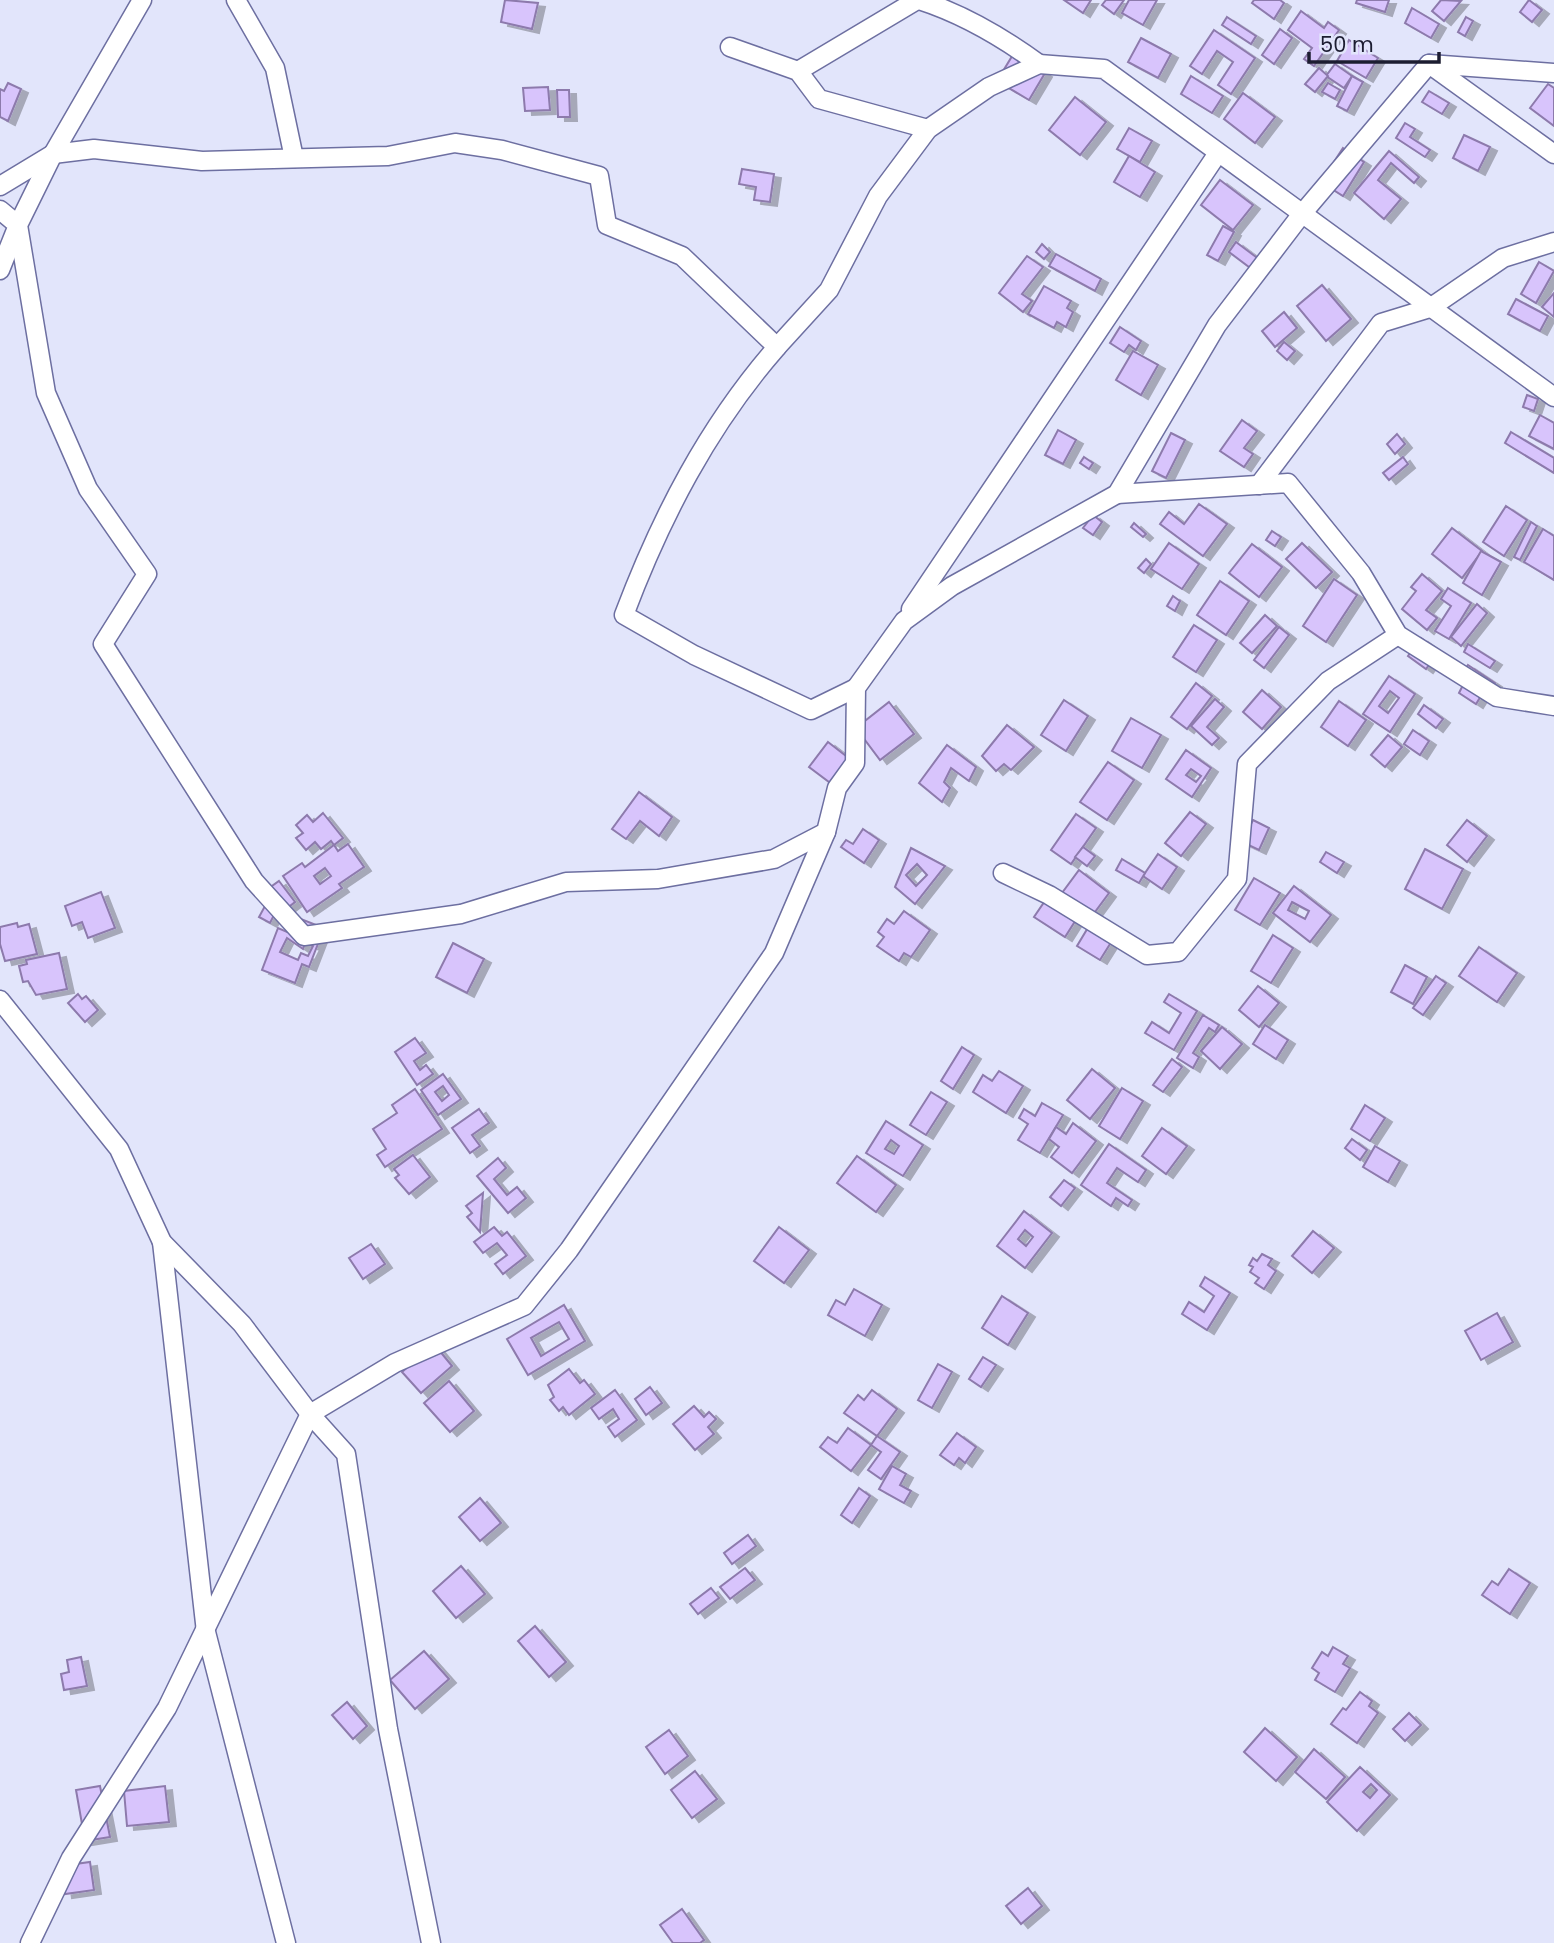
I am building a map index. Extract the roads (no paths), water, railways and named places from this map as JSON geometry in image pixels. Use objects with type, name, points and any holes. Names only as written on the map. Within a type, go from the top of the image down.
[{"type":"street","points":[[0,270],[18,225],[53,154],[142,0]]},
{"type":"street","points":[[236,0],[275,68],[294,158]]},
{"type":"street","points":[[798,71],[918,0],[953,10],[1016,47],[1039,64]]},
{"type":"street","points":[[730,47],[798,71],[818,99],[928,129]]},
{"type":"street","points":[[1218,153],[904,621],[856,688],[811,710],[694,655],[624,615],[641,571],[692,465],[740,389],[829,290],[878,196],[928,129],[989,87],[1039,64],[1104,69],[1554,397]]},
{"type":"street","points":[[1430,64],[1554,73]]},
{"type":"street","points":[[1430,64],[1554,154]]},
{"type":"street","points":[[1117,494],[1217,325],[1301,215],[1430,64]]},
{"type":"street","points":[[0,186],[53,154],[94,149],[202,161],[388,156],[455,143],[502,150],[599,176],[607,225],[682,256],[777,346]]},
{"type":"street","points":[[0,210],[18,225],[46,393],[88,489],[148,574],[103,644],[254,881],[304,936],[461,914],[566,882],[658,878],[774,859],[825,832]]},
{"type":"street","points":[[1259,485],[1381,323],[1430,308],[1503,258],[1554,243]]},
{"type":"street","points":[[904,621],[952,586],[1117,494],[1288,483],[1361,573],[1398,635],[1497,697],[1554,706]]},
{"type":"street","points":[[1003,873],[1048,895],[1147,955],[1178,952],[1237,879],[1247,764],[1328,681],[1398,635]]},
{"type":"street","points":[[30,1943],[71,1858],[167,1708],[310,1414],[395,1363],[524,1307],[569,1250],[774,953],[825,832],[837,788],[855,763],[856,688]]},
{"type":"street","points":[[0,1000],[119,1149],[162,1242],[206,1632],[286,1943]]},
{"type":"street","points":[[162,1242],[242,1324],[310,1414],[346,1454],[388,1729],[431,1943]]}]
